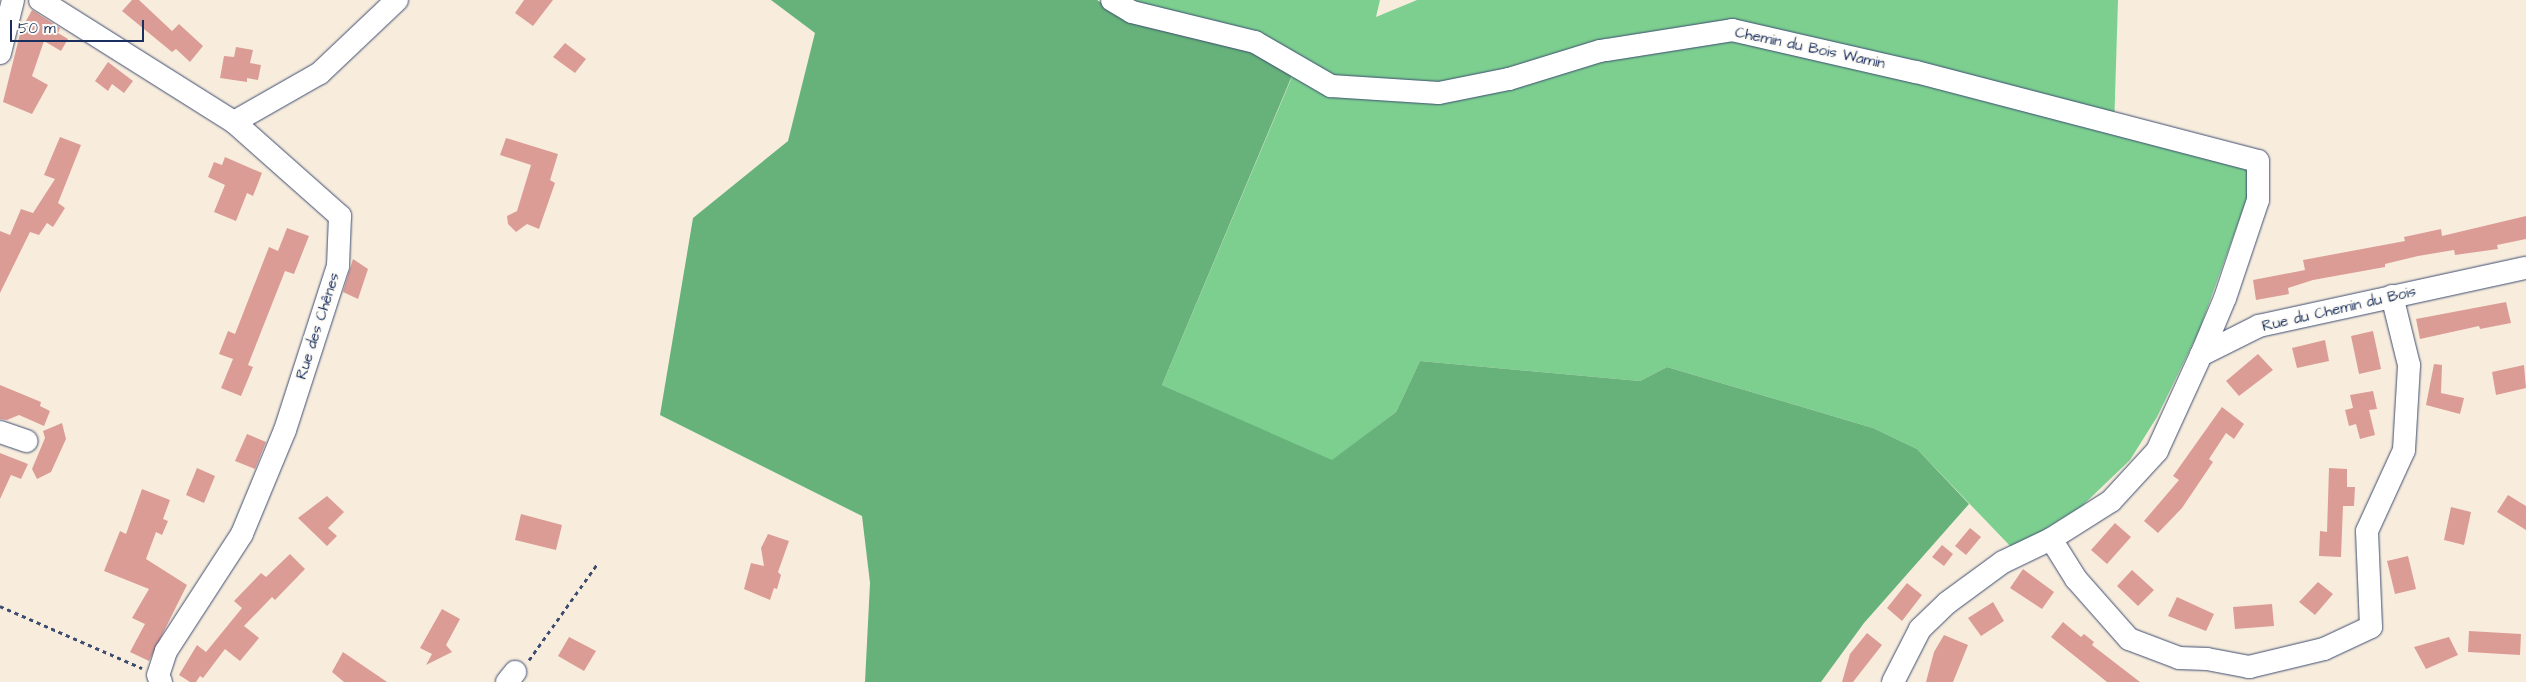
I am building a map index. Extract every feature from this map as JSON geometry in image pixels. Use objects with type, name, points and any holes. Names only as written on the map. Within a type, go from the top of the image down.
[{"type":"street","points":[[0,53],[13,0]]},
{"type":"street","name":"Rue des Chênes","points":[[40,0],[234,122],[340,216],[338,266],[285,430],[242,534],[166,651],[159,679]]},
{"type":"street","points":[[234,122],[320,73],[397,0]]},
{"type":"street","name":"Chemin du Bois Wamin","points":[[1112,0],[1132,12],[1255,42],[1331,86],[1439,93],[1509,79],[1600,51],[1732,30],[1926,74],[2258,161],[2258,200],[2225,298],[2201,355]]},
{"type":"street","name":"Rue du Chemin du Bois","points":[[2201,355],[2259,326],[2526,268]]},
{"type":"street","points":[[2050,539],[2076,579],[2129,639],[2179,658],[2207,659],[2249,667],[2324,649],[2370,627],[2367,531],[2404,450],[2409,365],[2392,296]]},
{"type":"street","points":[[1893,682],[1920,629],[1947,603],[2003,562],[2050,539],[2111,502],[2157,451],[2201,355]]},
{"type":"street","points":[[0,432],[26,442]]},
{"type":"path","points":[[511,677],[532,658],[598,563]]},
{"type":"path","points":[[0,606],[159,679]]},
{"type":"green space","points":[[771,0],[1097,0],[1128,19],[1251,47],[1294,71],[1162,385],[1332,460],[1396,412],[1420,361],[1640,381],[1667,367],[1873,428],[1917,449],[1969,504],[1864,623],[1821,682],[865,682],[870,583],[862,516],[660,415],[693,218],[788,141],[815,33]]},
{"type":"green space","points":[[1127,0],[1380,0],[1376,17],[1417,0],[2118,0],[2114,129],[2250,166],[2250,190],[2199,331],[2157,417],[2130,460],[2082,506],[2013,549],[1917,449],[1873,428],[1667,367],[1640,381],[1420,361],[1396,412],[1332,461],[1162,385],[1300,58]]},
{"type":"building","points":[[132,0],[139,0],[172,31],[179,24],[203,46],[190,62],[176,49],[172,52],[122,11]]},
{"type":"building","points":[[524,0],[553,0],[533,26],[515,13]]},
{"type":"building","points":[[32,10],[60,28],[58,33],[68,39],[61,51],[44,41],[32,76],[48,85],[32,114],[3,102],[21,30]]},
{"type":"building","points":[[565,43],[586,59],[575,73],[553,57]]},
{"type":"building","points":[[236,47],[253,50],[250,63],[261,65],[258,80],[247,78],[247,82],[220,78],[224,56],[234,57]]},
{"type":"building","points":[[108,62],[133,81],[124,93],[112,84],[108,91],[95,81]]},
{"type":"building","points":[[60,137],[81,145],[58,203],[65,208],[53,227],[47,223],[39,235],[30,232],[0,293],[0,231],[10,235],[21,209],[33,213],[55,179],[44,175]]},
{"type":"building","points":[[506,138],[558,154],[550,180],[555,183],[539,229],[527,224],[516,232],[508,224],[507,216],[517,211],[531,165],[500,155]]},
{"type":"building","points":[[225,157],[262,173],[253,196],[247,193],[236,221],[214,212],[225,185],[208,177],[214,162],[222,165]]},
{"type":"building","points":[[2526,216],[2526,239],[2497,245],[2498,249],[2455,255],[2454,250],[2418,256],[2385,264],[2385,267],[2313,280],[2288,288],[2289,294],[2256,300],[2253,280],[2305,270],[2303,260],[2405,241],[2404,237],[2441,229],[2442,236]]},
{"type":"building","points":[[287,228],[309,236],[294,274],[285,271],[248,365],[253,367],[241,396],[221,388],[233,359],[219,354],[228,331],[235,334],[269,247],[278,251]]},
{"type":"building","points":[[353,259],[368,269],[358,299],[343,292]]},
{"type":"building","points":[[2506,302],[2511,323],[2480,329],[2479,326],[2420,339],[2416,319]]},
{"type":"building","points":[[2373,331],[2381,369],[2359,374],[2351,336]]},
{"type":"building","points":[[2325,340],[2329,361],[2297,368],[2292,348]]},
{"type":"building","points":[[2258,354],[2273,370],[2239,396],[2226,381]]},
{"type":"building","points":[[2434,364],[2442,365],[2441,393],[2464,398],[2460,414],[2426,405]]},
{"type":"building","points":[[2524,365],[2526,388],[2496,395],[2492,372]]},
{"type":"building","points":[[0,385],[41,402],[40,406],[50,411],[44,426],[19,415],[7,420],[0,419]]},
{"type":"building","points":[[2373,391],[2377,409],[2369,410],[2375,435],[2360,439],[2356,424],[2349,426],[2345,410],[2353,408],[2350,395]]},
{"type":"building","points":[[2222,407],[2244,424],[2234,439],[2226,433],[2209,459],[2213,462],[2182,508],[2158,533],[2144,521],[2179,480],[2173,476]]},
{"type":"building","points":[[62,423],[66,439],[51,472],[37,479],[32,469],[45,438],[43,431]]},
{"type":"building","points":[[247,434],[266,442],[255,469],[235,461]]},
{"type":"building","points":[[0,453],[28,464],[21,479],[11,475],[0,499]]},
{"type":"building","points":[[197,468],[215,476],[204,503],[186,495]]},
{"type":"building","points":[[2329,468],[2347,469],[2347,487],[2355,487],[2354,506],[2343,506],[2341,557],[2319,556],[2320,531],[2327,532]]},
{"type":"building","points":[[142,489],[170,500],[163,519],[168,521],[162,535],[156,532],[146,559],[187,585],[149,661],[130,652],[145,624],[132,618],[149,589],[104,571],[120,531],[126,534]]},
{"type":"building","points":[[2508,495],[2526,506],[2526,530],[2497,512]]},
{"type":"building","points":[[327,496],[344,512],[328,528],[337,536],[327,546],[298,518]]},
{"type":"building","points":[[2451,507],[2471,512],[2464,545],[2444,540]]},
{"type":"building","points":[[521,514],[562,525],[556,550],[515,540]]},
{"type":"building","points":[[2115,523],[2131,537],[2107,564],[2091,550]]},
{"type":"building","points":[[1970,528],[1981,537],[1966,555],[1955,546]]},
{"type":"building","points":[[768,534],[789,541],[778,572],[781,575],[777,589],[774,588],[770,600],[744,589],[751,563],[764,566],[761,548]]},
{"type":"building","points":[[1942,545],[1953,554],[1944,566],[1932,557]]},
{"type":"building","points":[[290,554],[305,569],[275,600],[272,597],[244,626],[259,638],[240,661],[225,649],[203,678],[200,676],[196,682],[190,682],[179,675],[197,645],[206,652],[242,608],[234,601],[261,573],[266,577]]},
{"type":"building","points":[[2408,556],[2416,589],[2395,594],[2387,561]]},
{"type":"building","points":[[2023,569],[2054,592],[2042,609],[2010,588]]},
{"type":"building","points":[[2132,570],[2154,590],[2138,606],[2117,586]]},
{"type":"building","points":[[2318,582],[2333,594],[2315,615],[2299,602]]},
{"type":"building","points":[[1907,583],[1922,595],[1902,621],[1887,608]]},
{"type":"building","points":[[2177,597],[2214,614],[2206,631],[2168,616]]},
{"type":"building","points":[[1993,602],[2004,621],[1981,636],[1968,618]]},
{"type":"building","points":[[2272,604],[2274,626],[2235,629],[2233,607]]},
{"type":"building","points":[[442,609],[460,619],[446,645],[452,652],[426,665],[432,654],[420,648]]},
{"type":"building","points":[[2063,622],[2081,637],[2084,634],[2094,642],[2092,645],[2140,682],[2107,682],[2051,637]]},
{"type":"building","points":[[2469,631],[2521,634],[2520,655],[2468,652]]},
{"type":"building","points":[[1867,633],[1882,645],[1853,682],[1842,682],[1850,654]]},
{"type":"building","points":[[1944,635],[1968,645],[1953,682],[1926,682],[1934,652]]},
{"type":"building","points":[[569,637],[596,651],[584,671],[558,656]]},
{"type":"building","points":[[2449,637],[2458,655],[2426,669],[2414,647]]},
{"type":"building","points":[[343,652],[387,682],[344,682],[332,672]]}]
